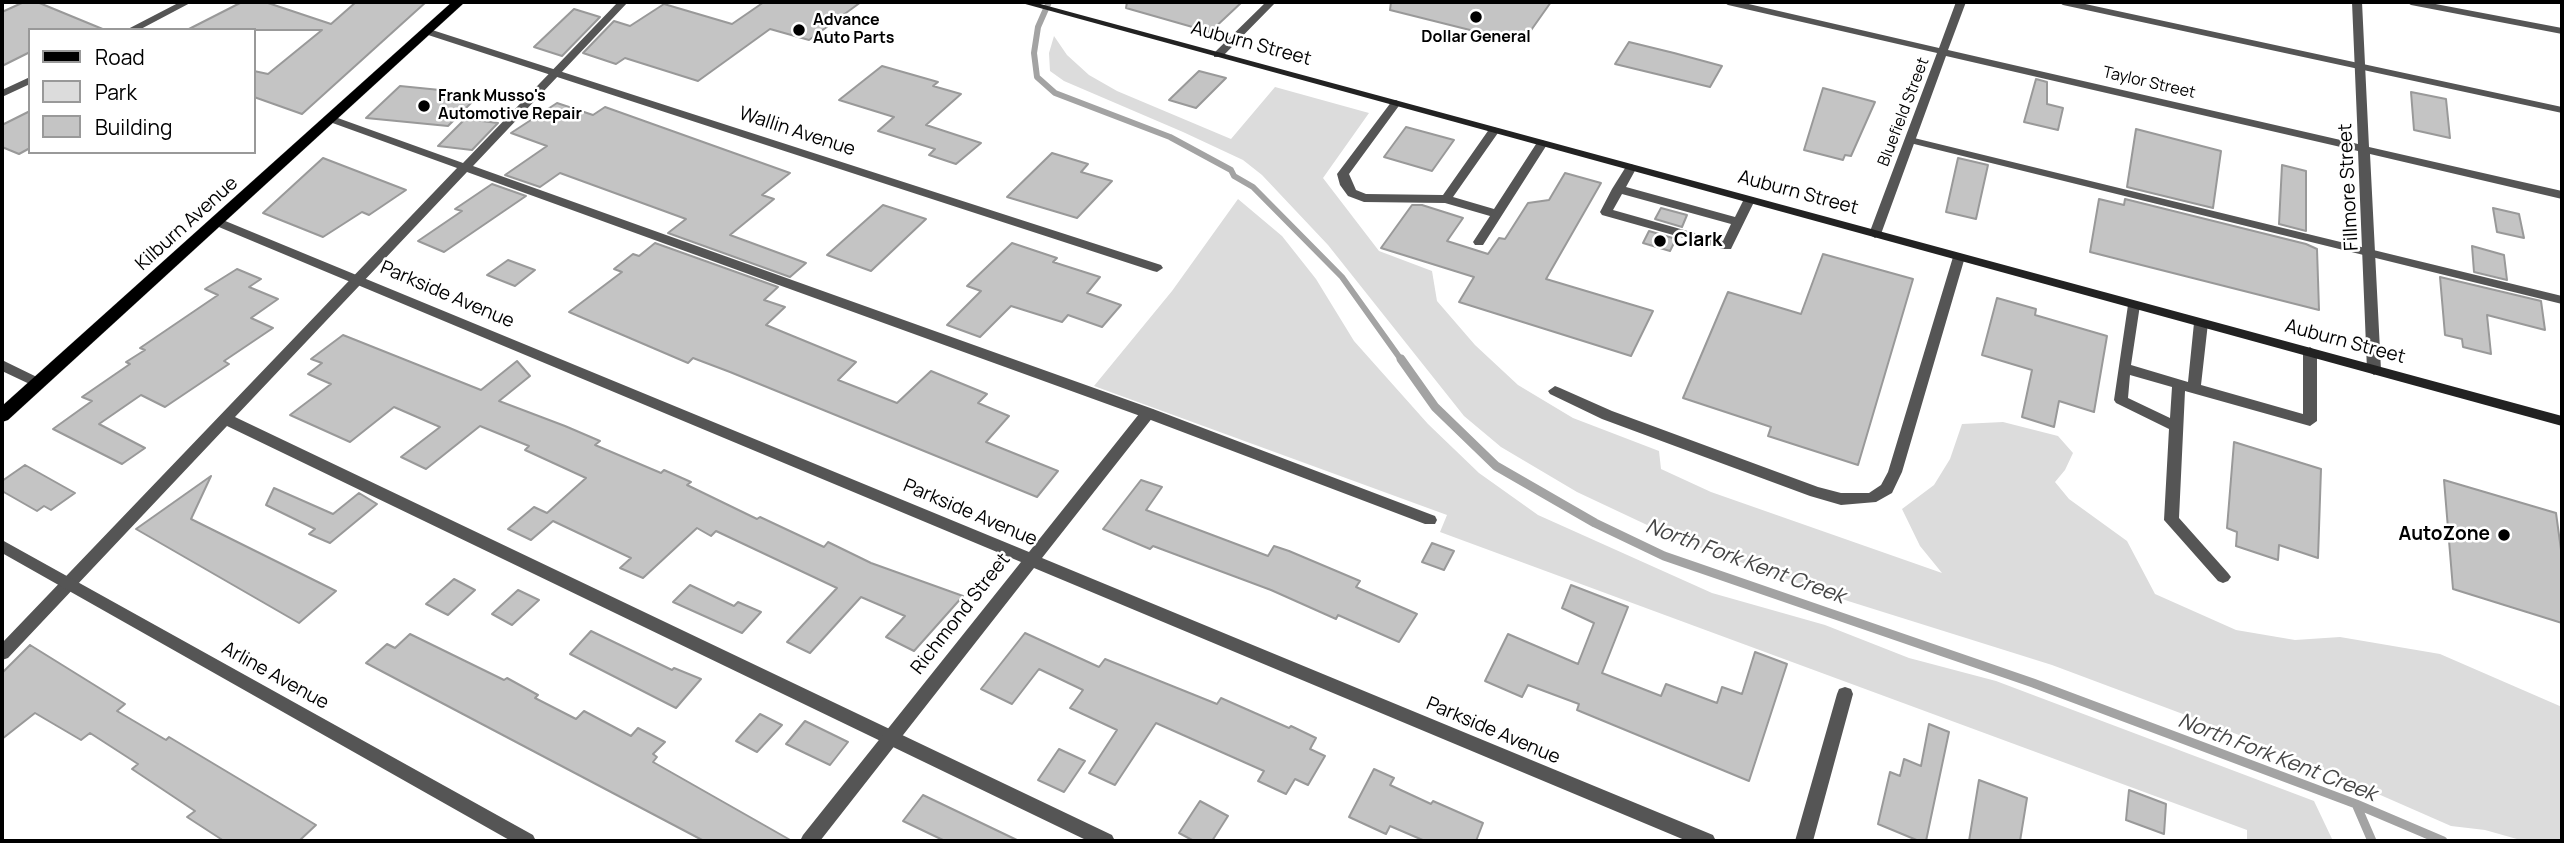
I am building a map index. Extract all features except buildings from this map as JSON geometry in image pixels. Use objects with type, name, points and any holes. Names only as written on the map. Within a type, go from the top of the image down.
[{"type":"main road","name":"Kilburn Avenue","points":[[2,416],[459,2]]},
{"type":"main road","name":"Auburn Street","points":[[1024,2],[2562,421]]},
{"type":"street","points":[[135,28],[187,2]]},
{"type":"street","points":[[2,653],[623,2]]},
{"type":"street","points":[[1218,55],[1271,2]]},
{"type":"street","name":"Taylor Street","points":[[1728,2],[2562,195]]},
{"type":"street","name":"Bluefield Street","points":[[1875,234],[1961,2]]},
{"type":"street","points":[[2063,2],[2562,110]]},
{"type":"street","name":"Fillmore Street","points":[[2357,2],[2366,149],[2374,370]]},
{"type":"street","points":[[2411,2],[2562,31]]},
{"type":"street","name":"Wallin Avenue","points":[[426,31],[1157,268]]},
{"type":"street","points":[[2,94],[28,81]]},
{"type":"street","points":[[1396,103],[1343,174],[1352,193],[1364,198],[1446,199],[1496,214]]},
{"type":"street","points":[[331,118],[1148,413],[1430,520]]},
{"type":"street","points":[[1446,199],[1494,130]]},
{"type":"street","points":[[1910,140],[2562,300]]},
{"type":"street","points":[[1479,242],[1542,143]]},
{"type":"street","points":[[1631,167],[1606,212],[1727,246],[1749,200]]},
{"type":"street","points":[[1618,189],[1738,222]]},
{"type":"street","name":"Parkside Avenue","points":[[218,222],[1707,841]]},
{"type":"street","points":[[1555,391],[1607,415],[1815,492],[1841,499],[1871,498],[1887,489],[1895,472],[1959,257]]},
{"type":"street","points":[[2134,304],[2121,400],[2177,427]]},
{"type":"street","points":[[2201,323],[2177,427],[2171,520],[2223,577]]},
{"type":"street","points":[[2124,368],[2310,421],[2310,352]]},
{"type":"street","points":[[2,365],[38,383]]},
{"type":"street","name":"Richmond Street","points":[[809,841],[1148,413]]},
{"type":"street","points":[[226,419],[1106,841]]},
{"type":"street","name":"Arline Avenue","points":[[2,546],[527,841]]},
{"type":"street","points":[[1804,841],[1845,694]]},
{"type":"green space","points":[[1054,36],[1067,55],[1089,75],[1117,91],[1231,139],[1275,87],[1369,113],[1323,178],[1379,251],[1432,271],[1437,301],[1475,345],[1518,385],[1573,418],[1659,451],[1661,469],[1711,492],[1942,573],[1920,546],[1902,509],[1934,485],[1950,459],[1962,424],[2003,422],[2058,436],[2073,453],[2065,470],[2055,482],[2069,499],[2127,541],[2155,594],[2236,630],[2295,640],[2340,637],[2440,654],[2562,707],[2562,841],[2524,841],[2485,830],[2451,826],[2271,747],[2052,665],[1848,601],[1679,540],[1577,492],[1501,447],[1464,416],[1328,245],[1262,175],[1243,160],[1064,81],[1050,71],[1049,53]]},
{"type":"green space","points":[[1238,199],[1282,236],[1316,279],[1354,341],[1428,424],[1479,473],[1538,515],[1712,593],[1825,625],[1909,658],[1996,681],[2314,801],[2333,841],[2247,841],[2247,830],[1440,532],[1447,515],[1094,386],[1172,291]]},
{"type":"waterway","name":"North Fork Kent Creek","points":[[1049,2],[1038,27],[1034,53],[1037,77],[1055,93],[1170,137],[1231,170],[1234,176],[1253,187],[1342,277],[1402,361]]},
{"type":"waterway","name":"North Fork Kent Creek","points":[[1401,359],[1435,407],[1496,466],[1595,523],[1664,556],[2033,683],[2356,804]]},
{"type":"waterway","name":"North Fork Kent Creek","points":[[2356,804],[2443,841]]},
{"type":"waterway","points":[[2356,804],[2372,841]]},
{"type":"place","name":"Dollar General","points":[[1476,17]]},
{"type":"place","name":"Advance Auto Parts","points":[[799,30]]},
{"type":"place","name":"Frank Musso's Automotive Repair","points":[[424,106]]},
{"type":"place","name":"Clark","points":[[1660,241]]},
{"type":"place","name":"AutoZone","points":[[2504,535]]}]
